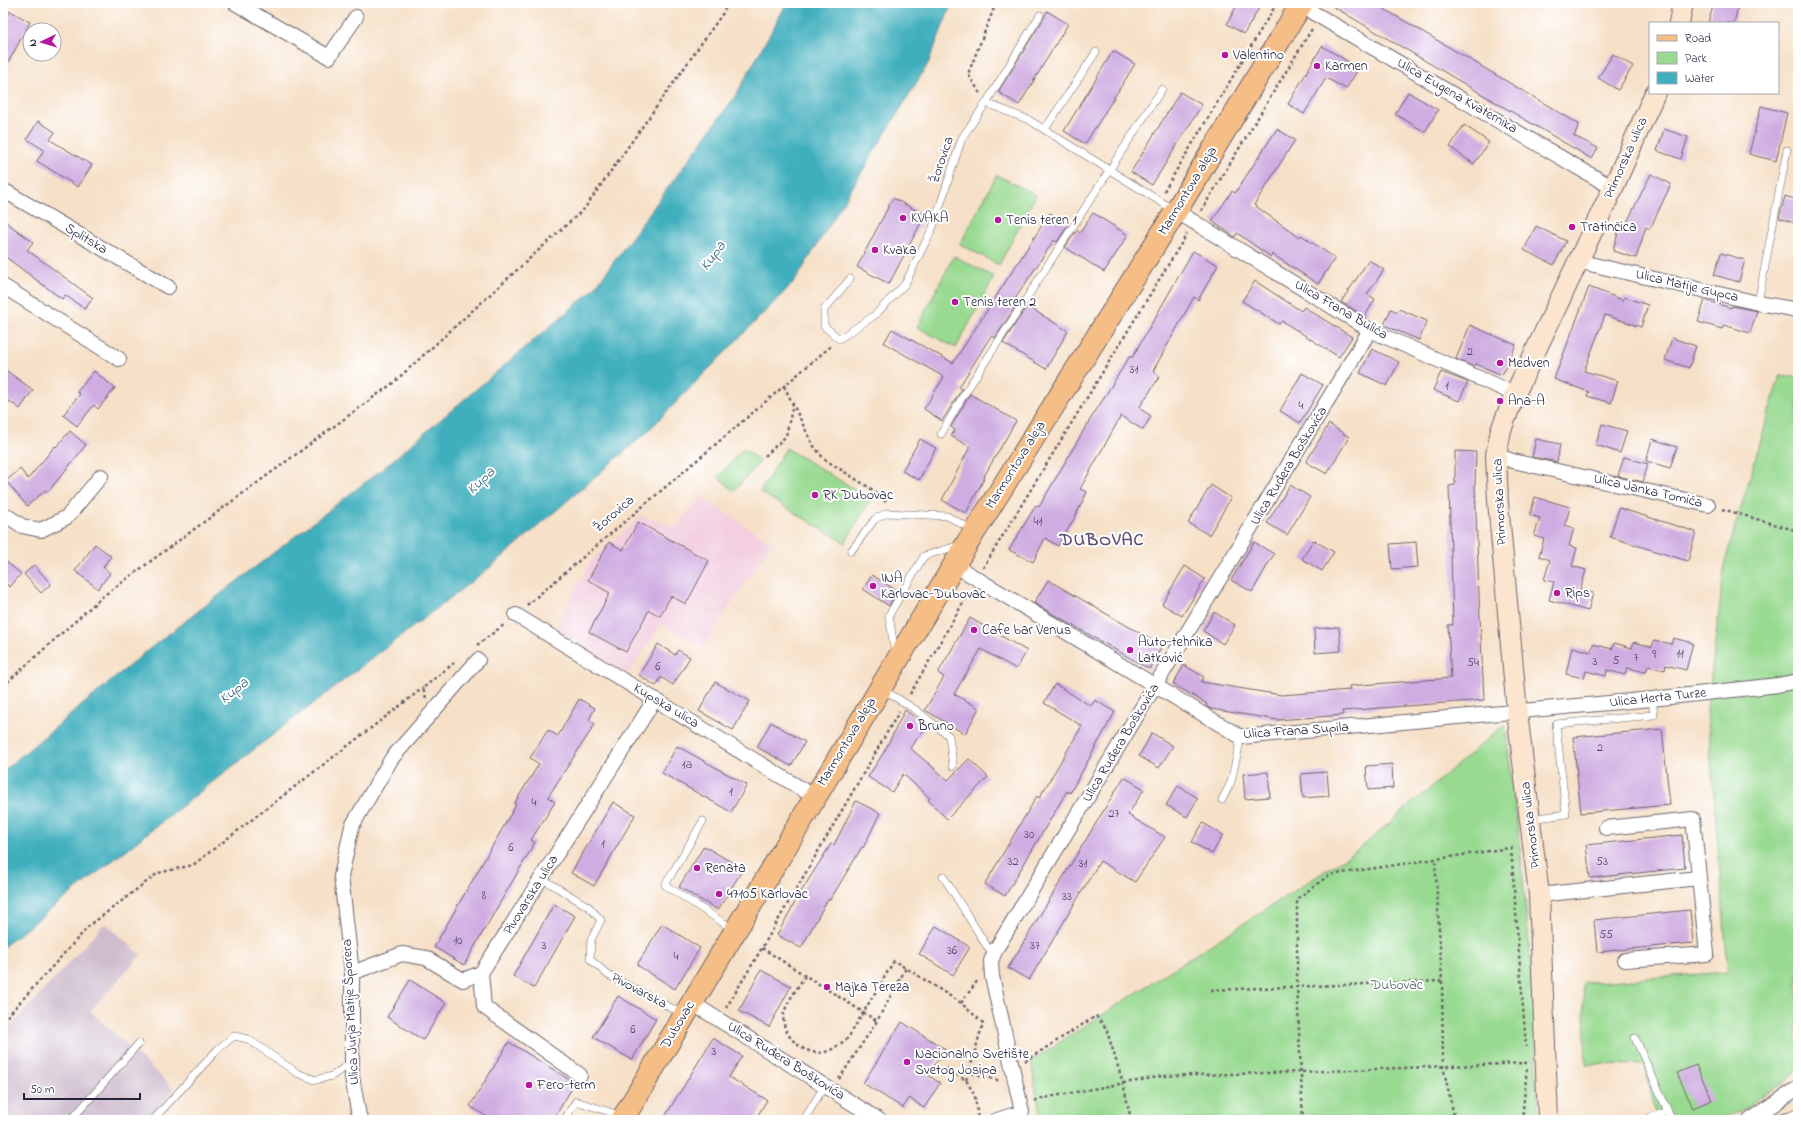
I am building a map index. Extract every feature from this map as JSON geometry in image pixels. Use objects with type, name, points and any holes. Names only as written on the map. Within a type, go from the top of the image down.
[{"type":"main road","points":[[1680,22],[1683,3]]},
{"type":"main road","name":"Marmontova aleja","points":[[734,930],[954,565],[1167,206],[1301,4]]},
{"type":"main road","name":"Primorska ulica","points":[[1548,1120],[1539,895],[1517,712],[1498,502],[1496,455],[1501,430],[1515,394],[1613,188],[1655,94]]},
{"type":"main road","name":"Dubovac","points":[[623,1118],[734,930]]},
{"type":"street","points":[[235,3],[328,57],[356,17]]},
{"type":"street","name":"Ulica Eugena Kvaternika","points":[[1301,4],[1613,188]]},
{"type":"street","name":"Splitska","points":[[3,190],[168,287]]},
{"type":"street","name":"Ulica Frana Bulića","points":[[1167,206],[1370,330],[1515,394]]},
{"type":"street","name":"Ulica Matije Gupca","points":[[1577,261],[1758,303],[1798,310]]},
{"type":"street","points":[[3,286],[119,359]]},
{"type":"street","name":"Ulica Ruđera Boškovića","points":[[993,961],[1370,330]]},
{"type":"street","name":"Ulica Janka Tomića","points":[[1496,455],[1513,461],[1708,505]]},
{"type":"street","points":[[3,513],[22,526],[41,530],[67,517],[101,476]]},
{"type":"street","name":"Ulica Frana Supila","points":[[954,565],[1241,737],[1517,712]]},
{"type":"street","name":"Kupska ulica","points":[[516,615],[815,797]]},
{"type":"street","name":"Ulica Jurja Matije Šporera","points":[[361,1120],[352,1077],[352,972],[341,876],[352,826],[392,758],[431,712],[475,654]]},
{"type":"street","name":"Ulica Herta Turze","points":[[1517,712],[1652,700],[1778,685],[1798,681]]},
{"type":"street","name":"Pivovarska ulica","points":[[481,973],[655,699]]},
{"type":"street","points":[[1606,828],[1692,819],[1707,954],[1625,960]]},
{"type":"street","points":[[1539,895],[1698,878]]},
{"type":"street","points":[[352,972],[402,954],[426,958],[463,980],[481,973],[484,1008],[580,1075]]},
{"type":"street","points":[[993,961],[992,976],[1016,1086],[1025,1112],[997,1120]]},
{"type":"street","name":"Ulica Ruđera Boškovića","points":[[688,1009],[719,1018],[879,1120]]},
{"type":"street","points":[[1750,1120],[1798,1088]]},
{"type":"street","points":[[1783,1120],[1798,1117]]},
{"type":"lane","points":[[1040,15],[986,103],[1029,120],[1045,129],[1109,171],[1167,206]]},
{"type":"lane","points":[[1045,129],[1096,52]]},
{"type":"lane","points":[[941,434],[963,396],[1162,89]]},
{"type":"lane","name":"Žorovica","points":[[839,339],[875,315],[905,284],[933,227],[962,138],[986,103]]},
{"type":"lane","points":[[1758,303],[1787,150]]},
{"type":"lane","points":[[839,339],[824,326],[824,310],[850,279]]},
{"type":"lane","points":[[851,551],[875,519],[887,513],[947,516],[971,536],[924,556],[889,615],[896,661]]},
{"type":"lane","points":[[880,688],[905,703],[949,736],[954,766]]},
{"type":"lane","points":[[1530,819],[1566,814],[1556,724],[1654,715],[1652,700]]},
{"type":"lane","points":[[1222,800],[1231,782],[1241,737]]},
{"type":"lane","points":[[703,821],[665,885],[734,930]]},
{"type":"lane","points":[[943,876],[986,945],[993,961]]},
{"type":"lane","name":"Pivovarska","points":[[541,878],[589,907],[600,920],[591,940],[590,959],[608,975],[688,1009]]},
{"type":"lane","points":[[153,1120],[218,1049],[234,1036],[248,1039],[297,1073],[315,1080],[332,1076],[352,1062]]},
{"type":"lane","points":[[1636,1038],[1672,1120]]},
{"type":"lane","points":[[70,1120],[139,1044]]},
{"type":"lane","points":[[804,1120],[828,1087]]},
{"type":"lane","points":[[564,1120],[576,1101],[623,1118]]},
{"type":"lane","points":[[1645,1120],[1668,1111]]},
{"type":"path","points":[[3,686],[102,597],[393,383],[584,209],[724,12],[728,3]]},
{"type":"path","points":[[986,103],[968,74],[996,3]]},
{"type":"path","points":[[1167,206],[1277,3]]},
{"type":"path","points":[[719,1018],[762,948],[977,579],[1320,16]]},
{"type":"path","name":"Žorovica","points":[[475,654],[516,615],[839,339]]},
{"type":"path","points":[[784,386],[813,445],[824,459],[873,490],[900,514]]},
{"type":"path","points":[[765,456],[786,436],[793,404]]},
{"type":"path","name":"Ulica Janka Tomića","points":[[1708,505],[1798,531]]},
{"type":"path","points":[[3,1021],[90,926],[158,873],[193,865],[460,659]]},
{"type":"path","points":[[423,688],[431,712]]},
{"type":"path","points":[[1303,1120],[1297,986],[1297,899],[1329,875],[1534,844]]},
{"type":"path","points":[[1510,848],[1526,1048]]},
{"type":"path","points":[[1434,859],[1442,981],[1443,1066],[1455,1120]]},
{"type":"path","points":[[762,948],[877,1021]]},
{"type":"path","points":[[805,976],[789,1002],[784,1015],[785,1029],[797,1046],[810,1052],[824,1053],[838,1046],[848,1038],[894,961],[961,1004],[983,1023],[966,1080]]},
{"type":"path","points":[[961,1004],[993,961]]},
{"type":"path","points":[[828,1087],[877,1021],[906,968]]},
{"type":"path","points":[[1211,990],[1442,981]]},
{"type":"path","points":[[1022,1062],[1096,1016],[1106,1028],[1123,1083],[1131,1120]]},
{"type":"path","points":[[1522,1120],[1527,1063],[1526,1056]]},
{"type":"path","points":[[1025,1112],[1038,1099],[1163,1076],[1527,1063]]},
{"type":"path","points":[[946,1068],[966,1080],[975,1096],[978,1120]]},
{"type":"path","points":[[969,1072],[1016,1086]]},
{"type":"shaded area","points":[[701,496],[772,543],[703,647],[661,624],[628,674],[555,630],[590,562],[641,516],[676,527]]},
{"type":"shaded area","points":[[105,923],[141,955],[90,1011],[174,1089],[152,1120],[3,1120],[3,1035]]},
{"type":"green space","name":"Tenis teren 1","points":[[997,175],[1036,195],[999,265],[960,244]]},
{"type":"green space","name":"Tenis teren 2","points":[[954,256],[994,277],[956,348],[917,327]]},
{"type":"green space","points":[[1780,375],[1798,377],[1798,1071],[1741,1111],[1717,1120],[1657,1120],[1645,1065],[1586,1064],[1583,983],[1728,972],[1707,709],[1725,562]]},
{"type":"green space","points":[[744,448],[760,462],[734,491],[718,477]]},
{"type":"green space","name":"RK Dubovac","points":[[786,448],[871,499],[845,543],[760,492]]},
{"type":"green space","name":"Dubovac","points":[[1505,724],[1520,847],[1536,1018],[1538,1120],[1041,1120],[1031,1061],[1359,849]]},
{"type":"water","name":"Kupa","points":[[787,3],[952,3],[928,64],[795,281],[646,433],[493,565],[252,751],[3,947],[3,771],[153,646],[381,470],[593,290],[736,95]]},
{"type":"building","points":[[1238,3],[1262,3],[1244,34],[1227,24]]},
{"type":"building","points":[[1327,3],[1374,3],[1579,124],[1574,136],[1598,148],[1592,159]]},
{"type":"building","points":[[1714,3],[1739,3],[1734,22],[1708,22]]},
{"type":"building","points":[[10,11],[30,22],[22,22],[22,37],[3,72],[3,22]]},
{"type":"building","points":[[1047,11],[1068,24],[1019,105],[998,92]]},
{"type":"building","points":[[1322,46],[1359,68],[1346,89],[1326,78],[1304,114],[1288,104]]},
{"type":"building","points":[[1113,51],[1135,64],[1085,144],[1064,131]]},
{"type":"building","points":[[1613,54],[1633,66],[1618,90],[1598,78]]},
{"type":"building","points":[[1180,92],[1202,105],[1152,185],[1131,172]]},
{"type":"building","points":[[1408,92],[1438,110],[1425,132],[1395,114]]},
{"type":"building","points":[[1761,106],[1787,113],[1776,161],[1749,154]]},
{"type":"building","points":[[38,121],[55,132],[50,140],[92,165],[78,187],[37,161],[44,150],[27,139]]},
{"type":"building","points":[[1464,125],[1489,142],[1474,164],[1450,147]]},
{"type":"building","points":[[1277,129],[1295,140],[1254,205],[1299,237],[1301,235],[1335,258],[1318,284],[1272,254],[1271,257],[1237,233],[1235,237],[1212,221],[1232,191],[1235,193]]},
{"type":"building","points":[[1664,129],[1688,137],[1681,159],[1657,151]]},
{"type":"building","points":[[1651,174],[1671,184],[1650,229],[1646,227],[1636,258],[1613,251],[1619,229],[1623,230]]},
{"type":"building","points":[[1785,196],[1798,200],[1798,224],[1779,218]]},
{"type":"building","points":[[893,198],[925,215],[889,284],[857,267]]},
{"type":"building","points":[[1050,213],[1068,225],[1057,242],[1054,240],[1015,299],[1019,301],[995,338],[991,336],[959,387],[962,389],[942,421],[924,409],[944,377],[884,343],[892,329],[953,363]]},
{"type":"building","points":[[1093,213],[1128,235],[1104,272],[1065,247],[1077,230],[1080,233]]},
{"type":"building","points":[[3,220],[33,242],[27,250],[93,298],[85,309],[65,295],[62,299],[3,255]]},
{"type":"building","points":[[1536,226],[1566,241],[1554,265],[1524,250]]},
{"type":"building","points":[[1193,251],[1218,265],[1198,300],[1194,297],[1153,371],[1160,376],[1139,408],[1151,416],[1143,430],[1121,416],[1080,489],[1087,492],[1074,519],[1058,546],[1045,538],[1033,562],[1009,550],[1036,505],[1039,507],[1085,428],[1130,356],[1132,358]]},
{"type":"building","points":[[1721,253],[1745,260],[1739,282],[1714,275]]},
{"type":"building","points":[[1369,260],[1384,270],[1367,294],[1375,299],[1365,316],[1341,302]]},
{"type":"building","points":[[1255,281],[1301,311],[1304,307],[1352,337],[1339,357],[1282,321],[1279,324],[1242,301]]},
{"type":"building","points":[[1589,287],[1623,300],[1624,297],[1648,305],[1641,327],[1605,315],[1584,371],[1618,381],[1611,403],[1587,396],[1589,392],[1554,379]]},
{"type":"building","points":[[1705,300],[1731,308],[1732,306],[1757,311],[1750,333],[1724,325],[1722,329],[1698,322]]},
{"type":"building","points":[[1027,306],[1068,331],[1046,369],[1003,343]]},
{"type":"building","points":[[1391,309],[1397,312],[1399,309],[1427,321],[1419,340],[1384,325]]},
{"type":"building","points":[[1470,325],[1516,345],[1502,375],[1476,364],[1474,367],[1456,359]]},
{"type":"building","points":[[1672,338],[1696,346],[1689,368],[1665,360]]},
{"type":"building","points":[[1372,349],[1399,362],[1387,386],[1360,373]]},
{"type":"building","points":[[7,371],[33,390],[20,409],[3,397],[3,378]]},
{"type":"building","points":[[94,371],[115,388],[98,409],[94,405],[77,426],[63,415],[80,394],[77,392]]},
{"type":"building","points":[[1441,372],[1468,382],[1459,401],[1433,390]]},
{"type":"building","points":[[1302,373],[1323,385],[1300,423],[1280,411]]},
{"type":"building","points":[[970,394],[1016,421],[984,476],[985,477],[966,513],[942,500],[970,447],[951,436],[955,430],[951,427]]},
{"type":"building","points":[[1329,424],[1349,437],[1327,474],[1306,462]]},
{"type":"building","points":[[1602,424],[1627,431],[1620,453],[1596,445]]},
{"type":"building","points":[[70,431],[86,445],[48,492],[46,490],[27,506],[6,481],[20,469],[28,479],[55,446],[56,447]]},
{"type":"building","points":[[920,439],[936,448],[919,480],[902,471]]},
{"type":"building","points":[[1536,439],[1560,444],[1557,462],[1532,457]]},
{"type":"building","points":[[1652,439],[1677,447],[1670,468],[1646,461]]},
{"type":"building","points":[[1455,451],[1476,452],[1475,485],[1484,700],[1342,711],[1343,715],[1278,720],[1211,709],[1206,706],[1207,704],[1173,684],[1184,665],[1204,677],[1201,682],[1281,695],[1350,690],[1349,686],[1451,678],[1448,625],[1453,625],[1449,486],[1455,485]]},
{"type":"building","points":[[1624,457],[1648,464],[1643,482],[1618,476]]},
{"type":"building","points":[[1211,485],[1231,498],[1209,535],[1188,523]]},
{"type":"building","points":[[1290,485],[1310,497],[1287,535],[1267,523]]},
{"type":"building","points":[[1535,497],[1570,507],[1565,525],[1574,528],[1569,546],[1577,548],[1572,566],[1586,570],[1580,590],[1593,593],[1588,611],[1549,600],[1554,582],[1544,580],[1550,560],[1539,556],[1544,539],[1534,536],[1540,518],[1530,515]]},
{"type":"building","points":[[1619,508],[1696,532],[1688,561],[1610,537]]},
{"type":"building","points":[[638,522],[709,561],[686,604],[671,596],[660,616],[649,610],[626,652],[589,632],[610,593],[588,580],[609,542],[623,550]]},
{"type":"building","points":[[1313,540],[1334,552],[1322,571],[1302,559]]},
{"type":"building","points":[[1254,542],[1274,554],[1252,592],[1231,580]]},
{"type":"building","points":[[1416,542],[1418,567],[1392,569],[1390,544]]},
{"type":"building","points":[[95,544],[111,556],[103,567],[110,573],[98,589],[75,571]]},
{"type":"building","points":[[3,559],[21,574],[10,587],[3,581]]},
{"type":"building","points":[[34,565],[51,584],[41,593],[24,574]]},
{"type":"building","points":[[1185,566],[1205,579],[1182,616],[1162,604]]},
{"type":"building","points":[[872,575],[897,591],[889,606],[863,589]]},
{"type":"building","points":[[1048,580],[1162,646],[1149,669],[1034,603]]},
{"type":"building","points":[[1214,612],[1235,625],[1223,644],[1203,631]]},
{"type":"building","points":[[970,618],[1027,651],[1016,669],[981,649],[954,694],[979,708],[965,734],[925,710],[944,677],[938,673]]},
{"type":"building","points":[[1339,627],[1341,651],[1315,653],[1314,629]]},
{"type":"building","points":[[1673,638],[1693,643],[1686,670],[1666,665],[1665,670],[1648,666],[1646,672],[1627,668],[1625,675],[1607,670],[1606,676],[1586,671],[1584,678],[1566,674],[1572,647],[1591,652],[1593,644],[1612,649],[1614,643],[1632,648],[1634,642],[1652,647],[1654,640],[1671,644]]},
{"type":"building","points":[[658,644],[675,655],[678,650],[690,657],[673,685],[661,677],[656,686],[639,675]]},
{"type":"building","points":[[715,682],[750,701],[733,730],[699,711]]},
{"type":"building","points":[[1055,684],[1091,706],[1095,700],[1115,712],[1070,793],[1067,791],[1005,896],[985,884],[1037,796],[1039,798],[1082,726],[1044,703]]},
{"type":"building","points":[[579,699],[595,708],[589,720],[595,724],[548,797],[555,802],[531,840],[535,842],[464,965],[434,947],[516,805],[514,804],[539,764],[530,758],[548,730],[558,736]]},
{"type":"building","points":[[905,710],[927,726],[910,748],[948,780],[969,759],[988,777],[947,819],[928,800],[930,798],[903,774],[892,792],[868,777],[884,752]]},
{"type":"building","points":[[771,722],[805,742],[791,766],[757,747]]},
{"type":"building","points":[[1662,729],[1670,805],[1581,813],[1573,737]]},
{"type":"building","points":[[1152,733],[1173,746],[1159,768],[1139,756]]},
{"type":"building","points":[[677,746],[747,785],[731,812],[662,773]]},
{"type":"building","points":[[1392,764],[1393,788],[1368,790],[1366,766]]},
{"type":"building","points":[[1268,772],[1270,797],[1245,799],[1243,774]]},
{"type":"building","points":[[1327,772],[1329,796],[1303,798],[1301,774]]},
{"type":"building","points":[[1124,777],[1144,789],[1128,815],[1165,837],[1135,882],[1100,861],[1029,980],[1008,968]]},
{"type":"building","points":[[1178,786],[1198,798],[1187,817],[1166,805]]},
{"type":"building","points":[[856,801],[880,813],[863,848],[862,847],[830,900],[828,899],[801,948],[777,935],[799,895],[831,844],[834,845]]},
{"type":"building","points":[[613,802],[635,815],[594,886],[571,873]]},
{"type":"building","points":[[1203,823],[1223,835],[1212,854],[1192,842]]},
{"type":"building","points":[[1682,835],[1685,868],[1590,878],[1586,845]]},
{"type":"building","points":[[704,846],[743,869],[718,910],[679,887]]},
{"type":"building","points":[[554,904],[575,916],[534,988],[513,976]]},
{"type":"building","points":[[1690,910],[1693,943],[1597,952],[1594,920]]},
{"type":"building","points":[[662,924],[700,948],[675,989],[637,965]]},
{"type":"building","points":[[936,926],[970,947],[953,975],[919,954]]},
{"type":"building","points":[[761,970],[791,986],[769,1027],[739,1011]]},
{"type":"building","points":[[410,980],[446,1003],[423,1040],[387,1017]]},
{"type":"building","points":[[618,996],[656,1019],[632,1060],[593,1037]]},
{"type":"building","name":"Nacionalno Svetište Svetog Josipa","points":[[902,1022],[945,1049],[928,1075],[940,1083],[924,1108],[909,1098],[903,1108],[863,1083]]},
{"type":"building","points":[[713,1038],[742,1056],[729,1077],[767,1100],[755,1120],[663,1120]]},
{"type":"building","points":[[509,1042],[575,1083],[553,1120],[492,1120],[470,1106]]},
{"type":"building","points":[[1696,1065],[1712,1100],[1693,1108],[1677,1073]]},
{"type":"place","name":"Valentino","points":[[1225,55]]},
{"type":"place","name":"Karmen","points":[[1317,66]]},
{"type":"place","name":"KVAKA","points":[[903,218]]},
{"type":"place","name":"Tenis teren 1","points":[[998,220]]},
{"type":"place","name":"Tratinčica","points":[[1572,227]]},
{"type":"place","name":"Kvaka","points":[[875,250]]},
{"type":"place","name":"Tenis teren 2","points":[[955,302]]},
{"type":"place","name":"Medven","points":[[1500,363]]},
{"type":"place","name":"Ana-A","points":[[1500,401]]},
{"type":"place","name":"RK Dubovac","points":[[815,495]]},
{"type":"place","name":"INA Karlovac-Dubovac","points":[[873,586]]},
{"type":"place","name":"Rips","points":[[1557,593]]},
{"type":"place","name":"Cafe bar Venus","points":[[974,630]]},
{"type":"place","name":"Auto-tehnika Latković","points":[[1130,650]]},
{"type":"place","name":"Bruno","points":[[910,726]]},
{"type":"place","name":"Renata","points":[[697,868]]},
{"type":"place","name":"47105 Karlovac","points":[[719,894]]},
{"type":"place","name":"Majka Tereza","points":[[827,987]]},
{"type":"place","name":"Nacionalno Svetište Svetog Josipa","points":[[907,1062]]},
{"type":"place","name":"Fero-term","points":[[529,1085]]},
{"type":"district","name":"DUBOVAC","points":[[1102,541]]}]
